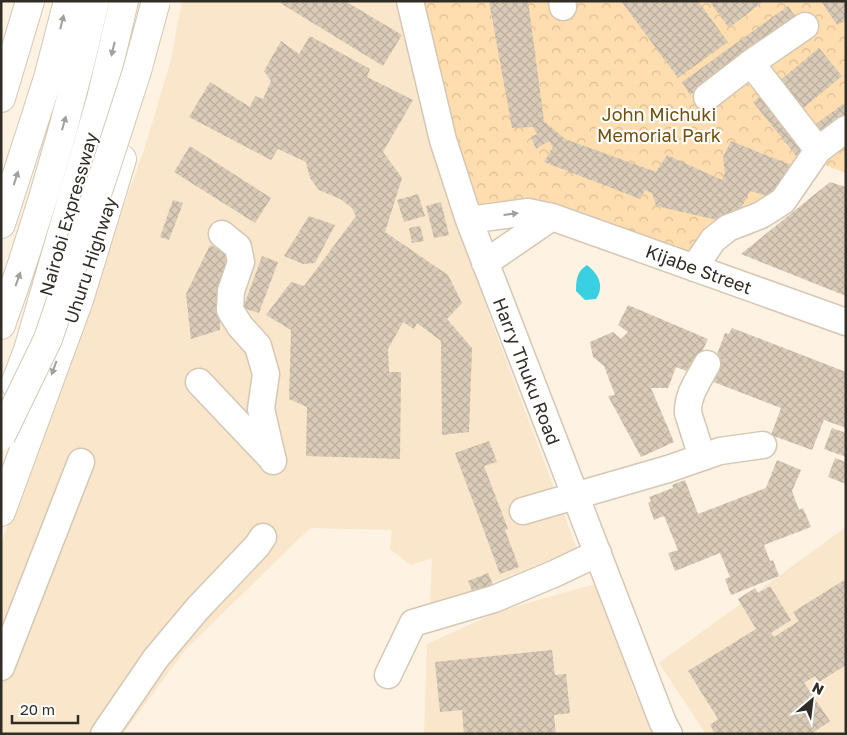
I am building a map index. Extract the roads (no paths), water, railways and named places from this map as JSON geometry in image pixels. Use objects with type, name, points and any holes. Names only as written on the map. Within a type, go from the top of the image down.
[{"type":"highway","points":[[1,98],[30,1]]},
{"type":"highway","points":[[1,224],[48,78],[68,1]]},
{"type":"highway","name":"Nairobi Expressway","points":[[1,325],[23,263],[78,75],[95,1]]},
{"type":"highway","name":"Nairobi Expressway","points":[[1,423],[28,350],[101,99],[124,1]]},
{"type":"highway","points":[[1,436],[48,339],[137,70],[156,1]]},
{"type":"highway","name":"Uhuru Highway","points":[[1,512],[79,300],[133,122],[156,1]]},
{"type":"street","name":"Harry Thuku Road","points":[[410,1],[443,140],[469,220],[668,734]]},
{"type":"street","points":[[707,97],[751,63],[805,26]]},
{"type":"street","points":[[751,63],[818,150]]},
{"type":"street","points":[[694,268],[713,240],[728,228],[761,215],[783,201],[818,150],[846,129]]},
{"type":"street","name":"Kijabe Street","points":[[469,220],[528,212],[552,217],[846,322]]},
{"type":"street","points":[[485,263],[552,217]]},
{"type":"street","points":[[199,382],[273,461],[262,409],[266,374],[258,346],[240,326],[230,310],[231,291],[241,262],[238,247],[222,234]]},
{"type":"street","points":[[702,457],[688,413],[688,405],[689,398],[707,364]]},
{"type":"street","points":[[523,511],[668,469],[720,451],[763,445]]},
{"type":"street","points":[[1,667],[81,462]]},
{"type":"street","points":[[104,734],[156,658],[198,608],[257,546],[263,537]]},
{"type":"street","points":[[388,674],[413,623],[494,599],[556,574],[598,553]]},
{"type":"water","points":[[587,265],[599,280],[600,289],[596,299],[585,300],[576,291],[578,276]]},
{"type":"park label","name":"John Michuki Memorial Park","points":[[659,124]]}]
